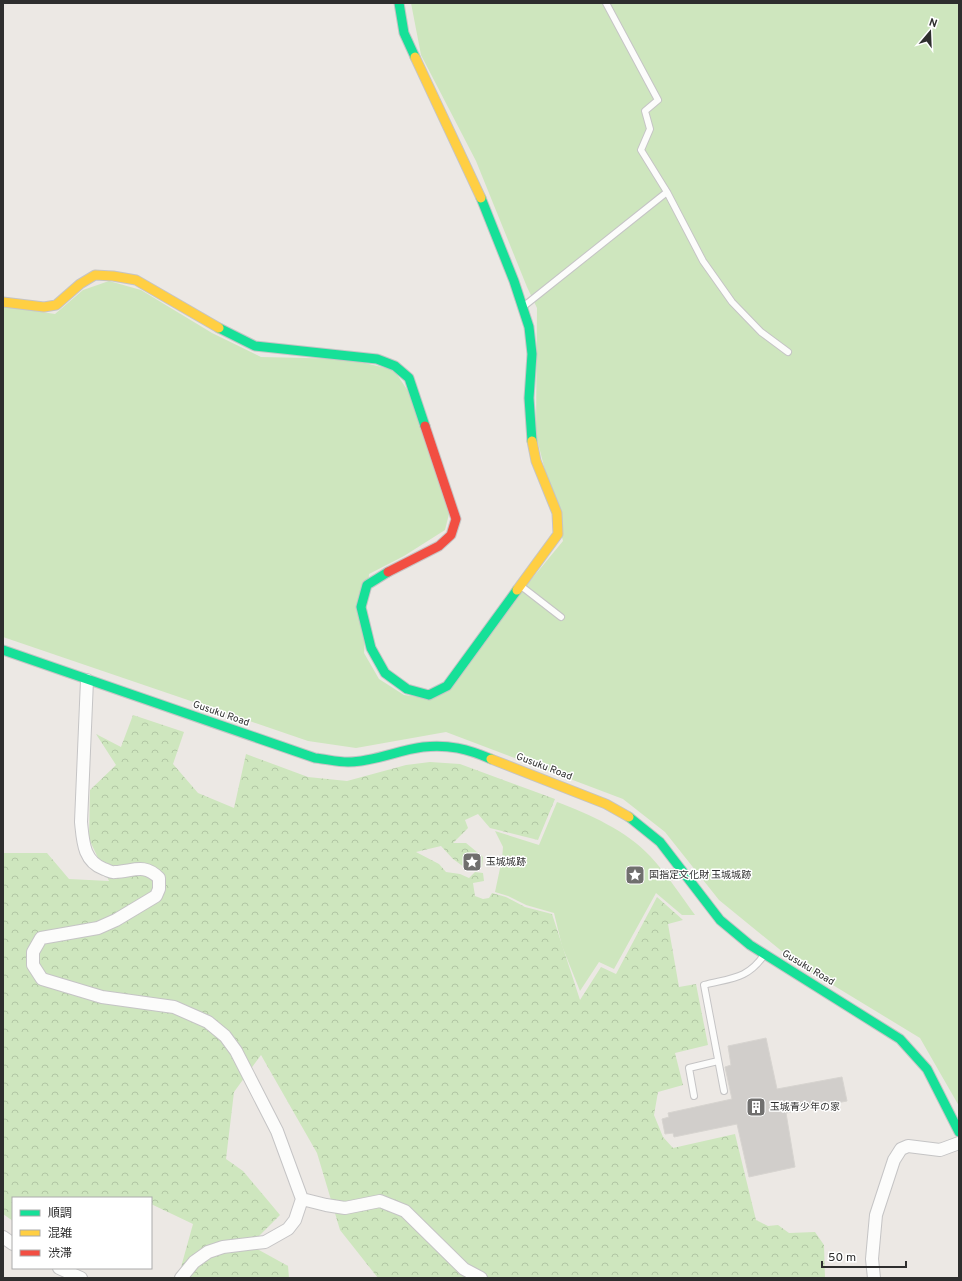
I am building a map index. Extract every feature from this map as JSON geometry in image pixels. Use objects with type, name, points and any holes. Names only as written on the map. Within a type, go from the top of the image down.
[{"type":"street","points":[[3,302],[44,307],[56,305],[80,284],[95,275],[136,280],[224,331],[255,346],[377,358],[395,366],[409,378],[456,519],[451,535],[439,546],[389,571],[367,585],[361,607],[370,648],[385,673],[407,689],[429,695],[447,686],[558,534],[557,513],[536,461],[532,444],[529,398],[532,354],[529,327],[523,306],[492,222],[404,33],[399,3]]},
{"type":"street","name":"Gusuku Road","points":[[3,650],[315,758],[349,762],[378,758],[422,747],[450,746],[467,749],[590,797],[625,814],[660,842],[720,920],[764,955],[883,1027],[900,1040],[927,1069],[959,1132]]},
{"type":"street","points":[[87,680],[81,822],[83,845],[89,858],[98,866],[113,873],[145,868],[153,872],[159,878],[159,889],[156,896],[116,920],[98,928],[41,938],[33,952],[33,965],[42,979],[102,997],[174,1007],[208,1022],[225,1036],[236,1051],[277,1131],[302,1199],[295,1220],[288,1229],[275,1238],[265,1242],[223,1247],[208,1252],[194,1262],[181,1278]]},
{"type":"street","points":[[874,1278],[872,1259],[876,1215],[894,1160],[901,1149],[908,1146],[940,1150],[959,1143]]},
{"type":"street","points":[[302,1199],[345,1208],[380,1201],[405,1211],[464,1269],[481,1278]]},
{"type":"street","points":[[3,1237],[12,1243]]},
{"type":"street","points":[[61,1269],[81,1278]]},
{"type":"lane","points":[[606,3],[658,100],[645,111],[650,129],[641,150],[666,192],[703,261],[732,302],[761,332],[788,352]]},
{"type":"lane","points":[[523,306],[666,192]]},
{"type":"lane","points":[[521,586],[561,618]]},
{"type":"lane","points":[[724,1091],[704,985],[742,975],[753,970],[764,955]]},
{"type":"lane","points":[[694,1096],[689,1068],[718,1061]]},
{"type":"green space","points":[[411,3],[959,3],[959,1106],[920,1038],[795,962],[719,900],[665,832],[623,799],[446,732],[356,748],[308,741],[3,637],[3,306],[55,314],[83,290],[109,281],[141,290],[212,333],[261,357],[348,359],[394,370],[408,391],[450,510],[445,530],[404,556],[369,574],[364,653],[379,679],[404,695],[433,699],[563,541],[536,435],[537,308],[476,161],[421,55]]},
{"type":"green space","points":[[133,715],[184,732],[173,764],[198,793],[234,808],[246,754],[308,777],[347,781],[406,765],[430,762],[460,764],[555,799],[538,840],[490,828],[478,814],[465,820],[468,828],[453,843],[466,843],[483,857],[482,867],[475,867],[468,870],[453,859],[441,846],[416,852],[439,864],[446,872],[460,874],[469,878],[475,872],[483,873],[484,881],[473,883],[475,896],[483,899],[489,898],[492,893],[506,897],[525,907],[552,914],[580,1000],[601,967],[616,974],[657,897],[683,920],[668,924],[679,987],[696,984],[708,1045],[675,1053],[683,1085],[658,1092],[654,1115],[663,1137],[673,1148],[735,1134],[756,1220],[768,1226],[778,1225],[789,1233],[815,1232],[824,1245],[825,1278],[378,1278],[340,1230],[317,1153],[261,1055],[234,1092],[226,1159],[243,1171],[280,1215],[250,1245],[288,1266],[289,1278],[178,1278],[193,1224],[152,1204],[152,1197],[12,1197],[12,1220],[3,1214],[3,853],[47,853],[69,879],[109,881],[89,839],[90,790],[116,765],[96,734],[121,747]]},
{"type":"green space","points":[[557,802],[607,824],[641,847],[674,885],[695,915],[682,915],[656,893],[614,969],[599,962],[580,991],[562,946],[554,913],[526,905],[508,896],[495,892],[503,847],[495,831],[539,845]]},
{"type":"building","name":"玉城青少年の家","points":[[766,1038],[777,1089],[842,1077],[847,1101],[786,1113],[795,1167],[749,1177],[737,1124],[674,1137],[673,1133],[665,1134],[662,1119],[669,1117],[668,1113],[732,1099],[725,1067],[731,1065],[728,1046]]},
{"type":"traffic: fast","points":[[399,3],[404,33],[415,57]]},
{"type":"traffic: fast","points":[[481,198],[514,281],[529,327],[532,354],[529,398],[532,441]]},
{"type":"traffic: fast","points":[[219,328],[255,346],[377,359],[395,366],[409,378],[425,426]]},
{"type":"traffic: fast","points":[[388,572],[367,585],[361,607],[371,648],[385,673],[407,689],[429,695],[447,686],[517,590]]},
{"type":"traffic: fast","points":[[3,650],[315,758],[344,762],[358,761],[423,747],[441,746],[474,752],[491,759]]},
{"type":"traffic: fast","points":[[629,817],[660,842],[720,920],[750,945],[900,1039],[927,1069],[959,1132]]},
{"type":"traffic: slow","points":[[415,57],[481,198]]},
{"type":"traffic: slow","points":[[3,302],[44,307],[56,305],[80,284],[95,275],[113,276],[136,280],[219,328]]},
{"type":"traffic: slow","points":[[517,590],[558,534],[557,513],[536,461],[532,441]]},
{"type":"traffic: slow","points":[[491,759],[606,804],[629,817]]},
{"type":"traffic: jam","points":[[388,572],[439,546],[451,535],[456,519],[425,426]]},
{"type":"place","name":"玉城城跡","points":[[472,862]]},
{"type":"place","name":"国指定文化財 玉城城跡","points":[[635,875]]},
{"type":"place","name":"玉城青少年の家","points":[[756,1107]]}]
